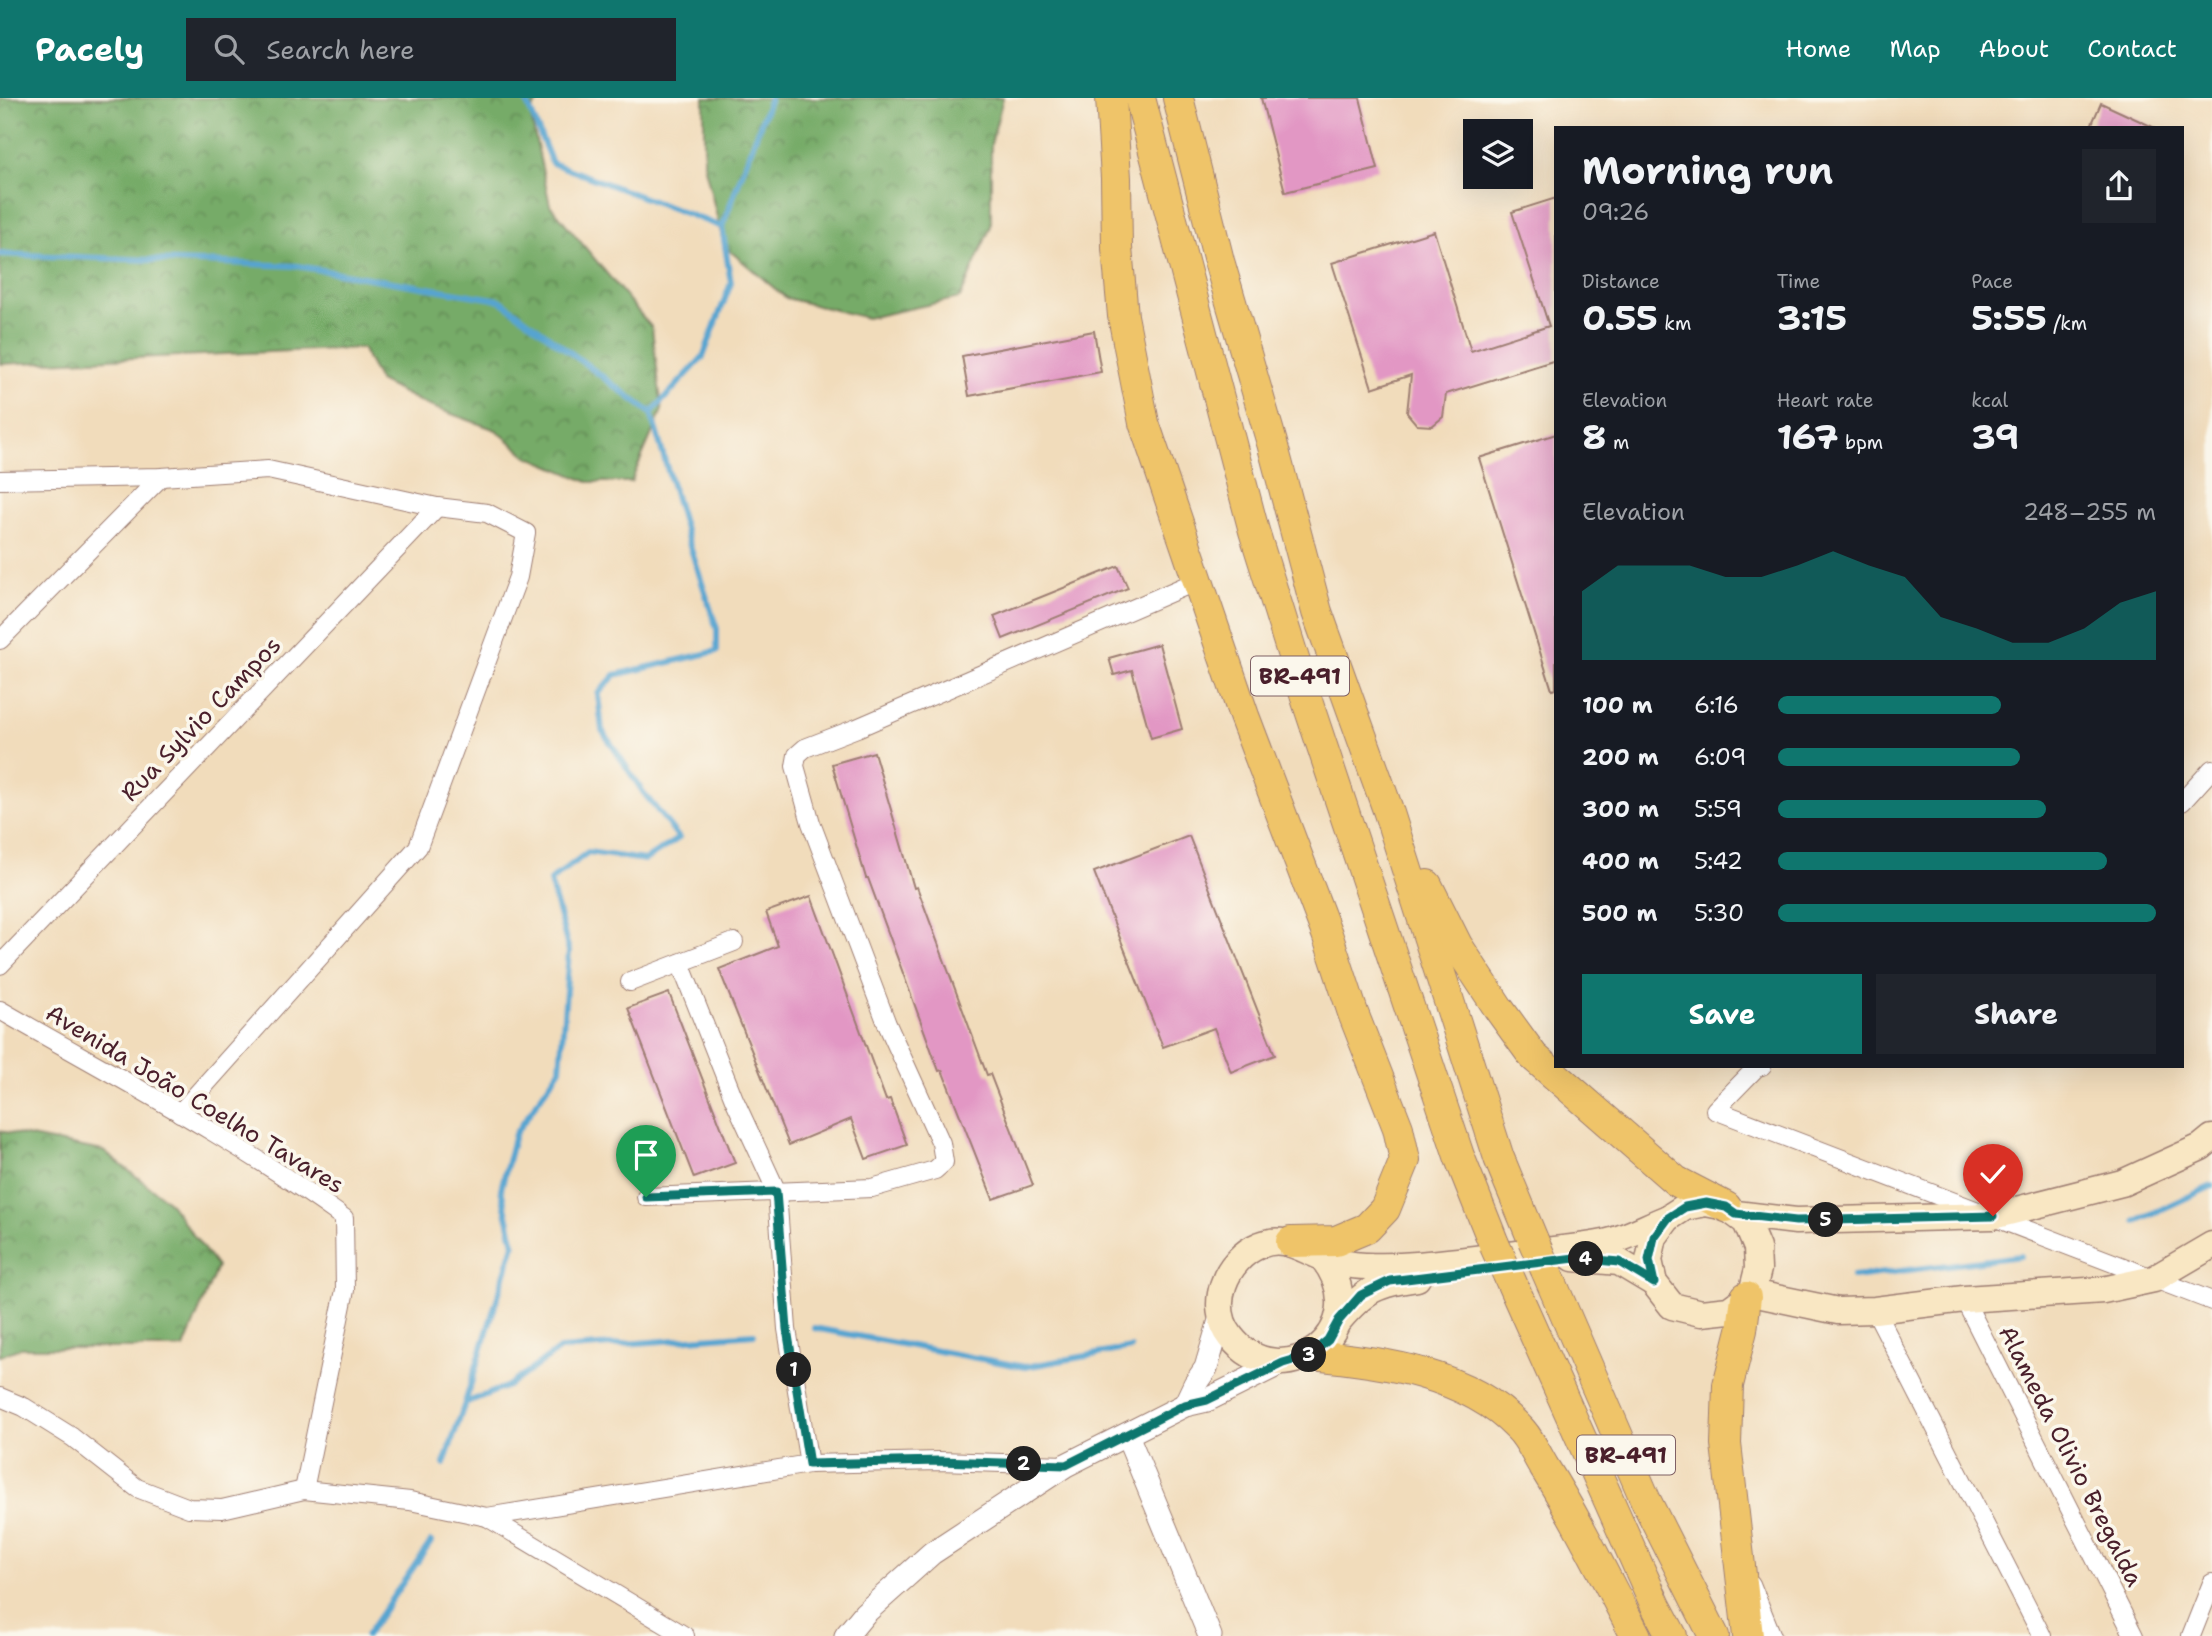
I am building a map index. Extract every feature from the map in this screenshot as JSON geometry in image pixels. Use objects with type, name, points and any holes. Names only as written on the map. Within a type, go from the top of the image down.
[{"type":"highway","points":[[1111,98],[1117,248],[1123,316],[1144,423],[1244,716],[1398,1128],[1405,1160],[1385,1209],[1367,1228],[1336,1241],[1291,1242]]},
{"type":"highway","name":"BR-491","points":[[1140,98],[1254,531],[1455,1143],[1494,1244],[1656,1606],[1672,1636]]},
{"type":"highway","name":"BR-491","points":[[1178,98],[1219,261],[1272,443],[1317,612],[1388,810],[1499,1158],[1646,1501],[1714,1636]]},
{"type":"highway","points":[[1388,810],[1457,945],[1533,1056],[1676,1181],[1731,1210]]},
{"type":"highway","points":[[1748,1636],[1726,1444],[1728,1385],[1749,1295]]},
{"type":"highway","points":[[1297,1359],[1397,1366],[1441,1380],[1487,1401],[1519,1427],[1560,1493],[1636,1636]]},
{"type":"main road","points":[[1731,1210],[1746,1223],[1757,1248],[1758,1269],[1749,1295],[1729,1310],[1701,1313],[1672,1306],[1654,1283],[1619,1262],[1575,1258],[1390,1281],[1361,1295],[1339,1320],[1328,1340],[1297,1359],[1263,1360],[1244,1350],[1230,1335],[1221,1317],[1221,1287],[1236,1261],[1261,1244],[1291,1242],[1322,1258],[1362,1266],[1406,1267],[1606,1243],[1668,1218],[1685,1207],[1706,1203],[1796,1221],[1993,1216],[2122,1183],[2201,1147],[2212,1138]]},
{"type":"main road","points":[[1654,1283],[1649,1260],[1654,1237],[1668,1218]]},
{"type":"main road","points":[[1749,1295],[1838,1311],[2103,1290],[2154,1279],[2212,1245]]},
{"type":"main road","points":[[1322,1258],[1332,1270],[1339,1286],[1339,1320]]},
{"type":"street","points":[[0,480],[161,477],[268,470],[437,507],[487,513],[526,533],[518,577],[418,847],[180,1113]]},
{"type":"street","points":[[0,640],[161,477]]},
{"type":"street","name":"Rua Sylvio Campos","points":[[0,965],[437,507]]},
{"type":"street","points":[[646,1197],[872,1188],[935,1170],[944,1162],[941,1143],[887,1024],[811,823],[796,766],[797,755],[805,748],[1197,581]]},
{"type":"street","points":[[2184,800],[2212,769]]},
{"type":"street","points":[[629,982],[734,943]]},
{"type":"street","points":[[680,963],[734,1099],[776,1192],[787,1329],[809,1464]]},
{"type":"street","name":"Avenida João Coelho Tavares","points":[[0,1010],[180,1113],[344,1218],[345,1290],[304,1490]]},
{"type":"street","points":[[1756,1068],[1715,1110],[2212,1301]]},
{"type":"street","name":"Alameda Olivio Bregalda","points":[[1964,1299],[2134,1636]]},
{"type":"street","points":[[1875,1310],[2042,1636]]},
{"type":"street","points":[[1185,1405],[1206,1368],[1221,1317]]},
{"type":"street","points":[[846,1636],[865,1613],[932,1553],[1066,1465],[1185,1405],[1207,1400],[1297,1359]]},
{"type":"street","points":[[0,1397],[24,1407],[72,1437],[138,1488],[188,1508],[222,1509],[304,1490],[410,1501],[487,1517],[685,1636]]},
{"type":"street","points":[[1127,1434],[1210,1636]]},
{"type":"street","points":[[487,1517],[809,1464],[939,1461],[1066,1465]]},
{"type":"street","points":[[1738,1548],[1772,1636]]},
{"type":"street","points":[[2191,1636],[2212,1583]]},
{"type":"green space","points":[[0,98],[540,98],[530,113],[550,205],[652,328],[662,410],[631,482],[588,482],[527,456],[496,430],[427,405],[379,381],[362,348],[0,364]]},
{"type":"green space","points":[[704,98],[1003,98],[991,144],[991,226],[960,298],[867,318],[786,298],[724,246],[704,164]]},
{"type":"green space","points":[[0,1131],[103,1151],[168,1201],[217,1267],[184,1348],[20,1348],[0,1356]]},
{"type":"building","points":[[1261,98],[1360,98],[1378,169],[1285,192]]},
{"type":"building","points":[[2101,103],[2151,126],[2091,126]]},
{"type":"building","points":[[1554,199],[1554,361],[1446,394],[1443,417],[1432,426],[1417,425],[1407,413],[1411,375],[1372,388],[1332,263],[1434,231],[1471,351],[1549,326],[1512,212]]},
{"type":"building","points":[[1094,331],[1101,372],[969,396],[962,356]]},
{"type":"building","points":[[1554,435],[1554,690],[1552,690],[1479,458]]},
{"type":"building","points":[[1118,566],[1128,588],[1003,639],[994,616]]},
{"type":"building","points":[[1159,644],[1182,729],[1151,738],[1132,670],[1114,675],[1109,658]]},
{"type":"building","points":[[874,752],[914,888],[917,887],[987,1075],[990,1074],[1033,1185],[993,1199],[942,1070],[939,1071],[866,878],[832,764]]},
{"type":"building","points":[[1189,836],[1275,1055],[1231,1072],[1214,1028],[1163,1047],[1094,872]]},
{"type":"building","points":[[811,896],[886,1100],[890,1099],[907,1145],[866,1159],[851,1119],[789,1145],[719,969],[778,946],[766,912]]},
{"type":"building","points":[[669,993],[735,1163],[694,1178],[628,1008]]},
{"type":"waterway","points":[[465,1403],[514,1244],[501,1189],[515,1134],[560,1069],[569,951],[550,881],[588,852],[645,860],[679,838],[643,792],[602,730],[598,694],[615,675],[717,651],[717,629],[651,413],[703,357],[731,283],[722,227],[552,163],[525,98]]},
{"type":"waterway","points":[[722,227],[770,98]]},
{"type":"waterway","points":[[0,254],[297,266],[500,300],[651,413]]},
{"type":"waterway","points":[[2136,1221],[2212,1186]]},
{"type":"waterway","points":[[1853,1277],[2020,1256]]},
{"type":"waterway","points":[[814,1328],[1025,1367],[1131,1348]]},
{"type":"waterway","points":[[444,1464],[465,1403],[508,1386],[560,1349],[754,1334]]},
{"type":"waterway","points":[[366,1636],[431,1542]]},
{"type":"route","points":[[646,1197],[776,1192],[787,1329],[809,1464],[939,1461],[1066,1465],[1185,1405],[1207,1400],[1283,1363],[1310,1355],[1328,1340],[1339,1320],[1361,1295],[1390,1281],[1575,1258],[1619,1262],[1654,1283],[1649,1260],[1654,1237],[1668,1218],[1685,1207],[1706,1203],[1726,1207],[1736,1214],[1796,1221],[1993,1216]]}]
